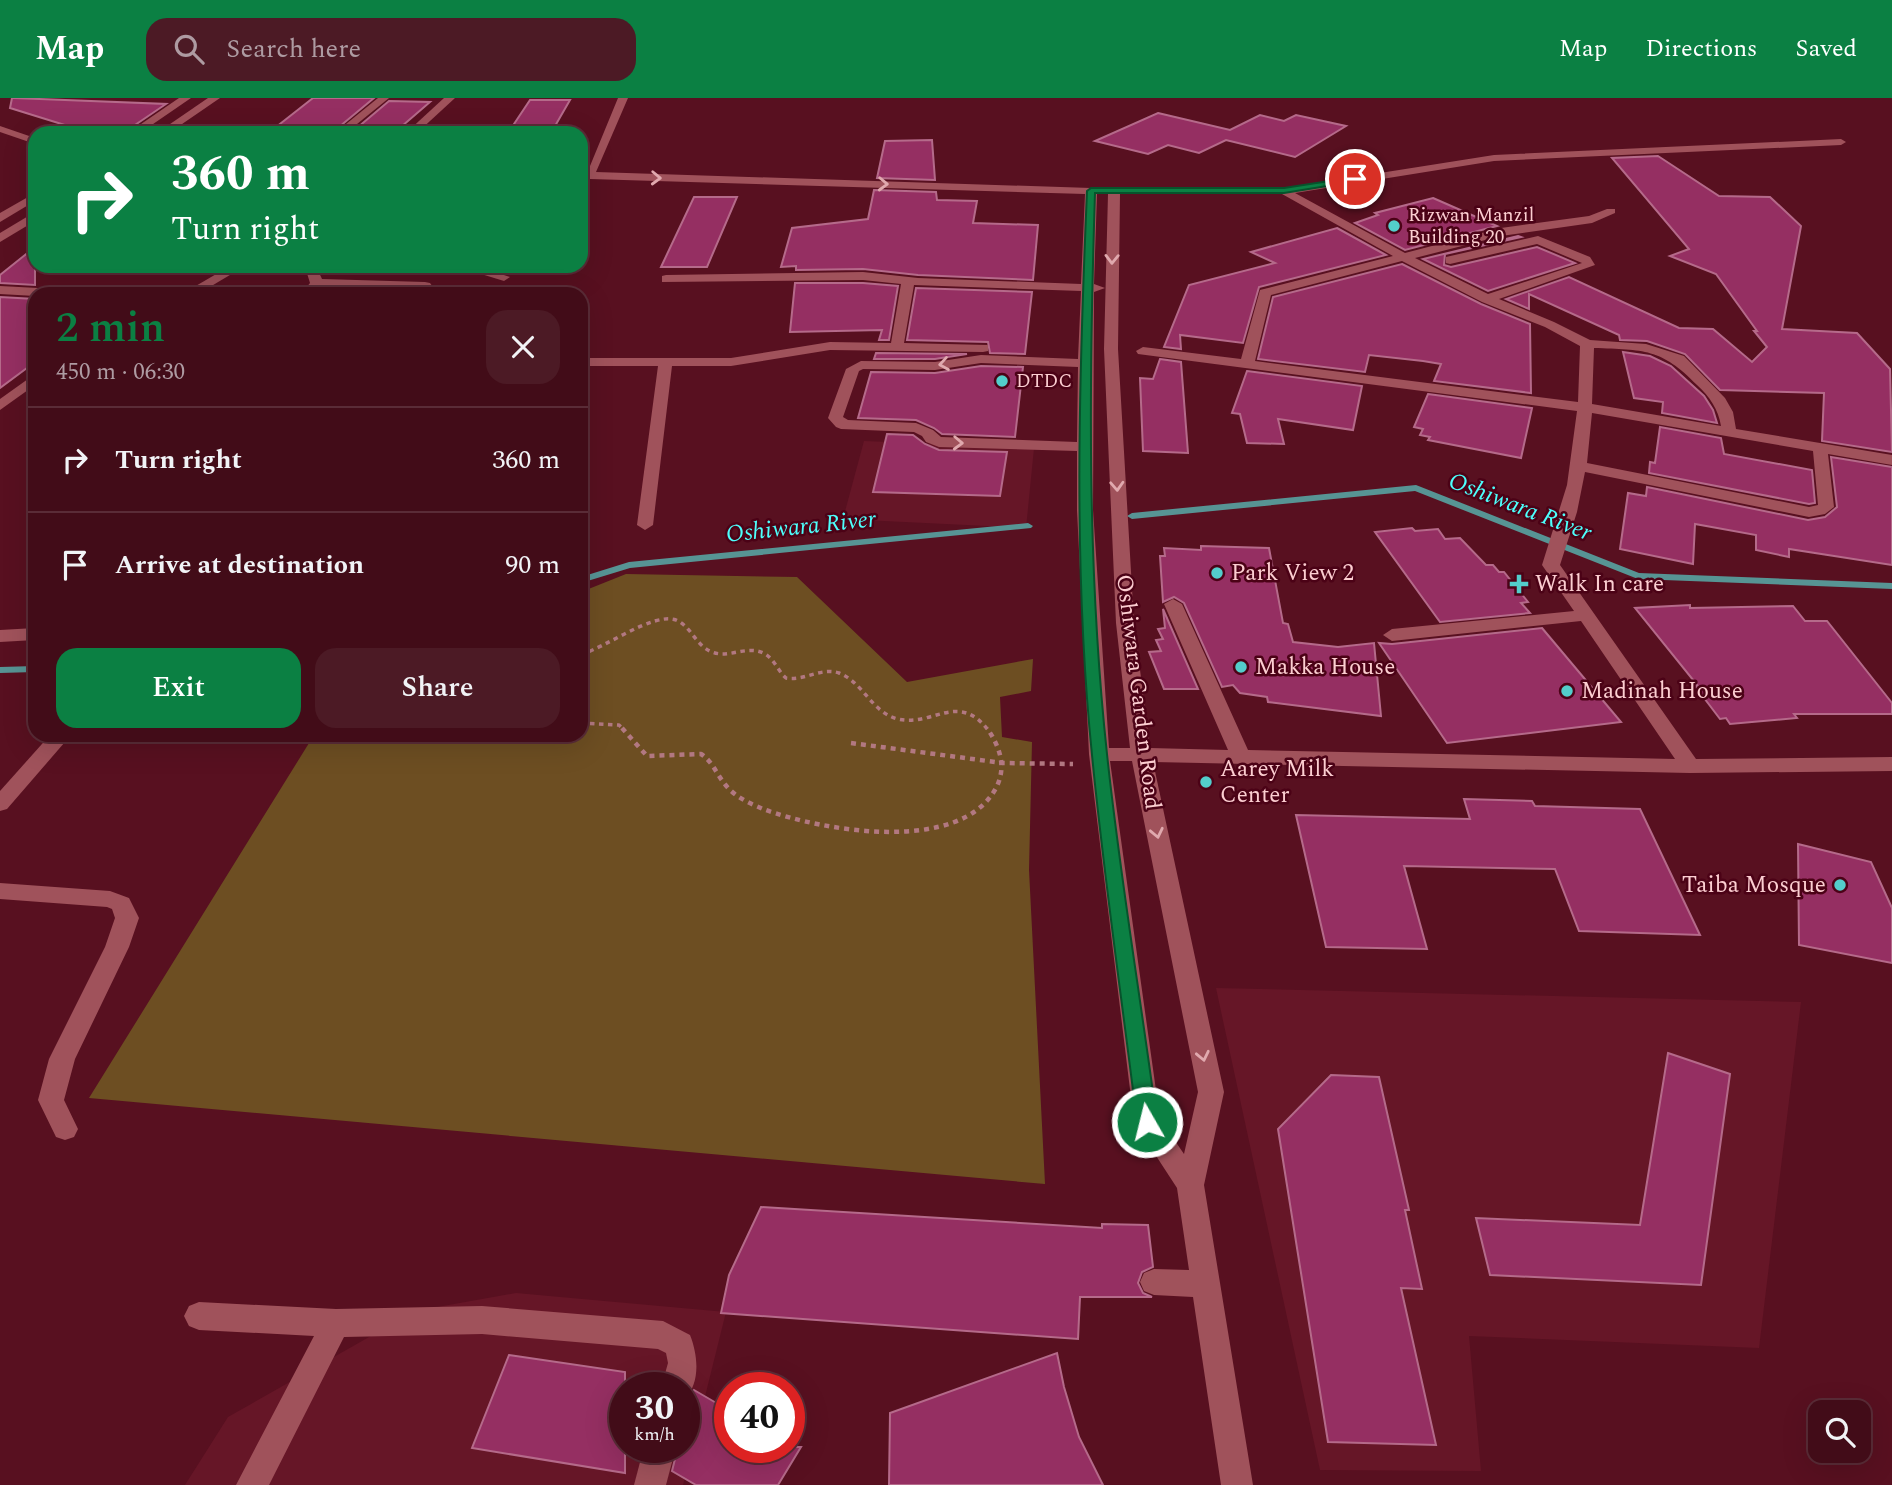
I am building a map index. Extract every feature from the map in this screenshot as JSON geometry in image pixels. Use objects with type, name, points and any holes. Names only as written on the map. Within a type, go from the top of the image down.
[{"type":"street","points":[[144,126],[186,98]]},
{"type":"street","points":[[173,126],[215,98]]},
{"type":"street","points":[[349,126],[384,98]]},
{"type":"street","points":[[419,126],[450,98]]},
{"type":"street","points":[[588,175],[595,167],[622,98]]},
{"type":"street","points":[[172,107],[200,108]]},
{"type":"street","points":[[0,129],[28,139]]},
{"type":"street","points":[[1113,196],[1284,191],[1494,158],[1841,142]]},
{"type":"street","points":[[588,180],[1299,201]]},
{"type":"street","points":[[1284,191],[1487,299],[1566,330],[1587,344],[1639,348],[1667,353],[1681,360],[1716,395],[1729,417],[1729,432]]},
{"type":"street","name":"Oshiwara Garden Road","points":[[1091,196],[1085,356],[1086,537],[1100,759],[1147,1122],[1190,1185]]},
{"type":"street","name":"Oshiwara Garden Road","points":[[1113,196],[1111,349],[1124,601],[1141,755],[1211,1092],[1190,1185],[1237,1485]]},
{"type":"street","points":[[0,218],[28,200]]},
{"type":"street","points":[[1247,363],[1265,293],[1501,232],[1591,219],[1611,211]]},
{"type":"street","points":[[0,238],[28,220]]},
{"type":"street","points":[[1424,267],[1538,240],[1586,260],[1589,265],[1487,299]]},
{"type":"street","points":[[201,287],[226,273]]},
{"type":"street","points":[[313,273],[317,283]]},
{"type":"street","points":[[488,273],[504,277]]},
{"type":"street","points":[[666,279],[787,275],[872,276],[908,281],[1112,288]]},
{"type":"street","points":[[897,346],[908,281]]},
{"type":"street","points":[[313,287],[317,283],[426,287]]},
{"type":"street","points":[[0,290],[28,291]]},
{"type":"street","points":[[1587,344],[1587,408],[1565,532],[1551,565],[1690,766]]},
{"type":"street","points":[[588,362],[731,362],[830,346],[897,346],[1085,356]]},
{"type":"street","points":[[1085,447],[939,442],[930,439],[928,433],[916,428],[848,425],[841,424],[835,418],[852,369],[861,365],[935,366],[981,359],[1085,356],[1111,349]]},
{"type":"street","points":[[1143,351],[1587,408],[1892,460]]},
{"type":"street","points":[[645,525],[665,364]]},
{"type":"street","points":[[0,406],[28,384]]},
{"type":"street","points":[[1577,466],[1809,512],[1826,507],[1820,448]]},
{"type":"street","points":[[1172,604],[1241,757]]},
{"type":"street","points":[[1392,635],[1587,615]]},
{"type":"street","points":[[0,636],[28,634]]},
{"type":"street","points":[[0,804],[55,742]]},
{"type":"street","points":[[1100,759],[1141,755],[1690,766],[1892,764]]},
{"type":"street","points":[[0,891],[110,899],[121,904],[127,918],[117,947],[62,1059],[51,1100],[65,1129]]},
{"type":"street","points":[[1154,1282],[1207,1284]]},
{"type":"street","points":[[199,1316],[336,1323],[482,1320],[663,1335],[679,1345],[683,1363],[680,1372]]},
{"type":"street","points":[[252,1485],[336,1323]]},
{"type":"street","points":[[650,1485],[656,1463]]},
{"type":"path","points":[[588,652],[609,646],[656,620],[675,618],[683,622],[710,651],[761,651],[768,655],[786,678],[801,681],[823,671],[838,672],[883,711],[899,719],[911,720],[953,711],[971,714],[996,740],[1003,763],[990,801],[967,816],[939,826],[900,832],[869,831],[831,827],[740,799],[709,758],[701,754],[647,756],[619,725],[588,723]]},
{"type":"path","points":[[851,743],[1003,763],[1100,759]]},
{"type":"shaded area","points":[[864,441],[1034,448],[1026,528],[843,519]]},
{"type":"shaded area","points":[[626,574],[797,577],[907,682],[1033,659],[1031,691],[1000,697],[1002,737],[1032,742],[1029,870],[1045,1184],[89,1098],[310,742],[588,742],[588,589]]},
{"type":"shaded area","points":[[1216,988],[1801,1002],[1759,1348],[1469,1336],[1481,1471],[1320,1470]]},
{"type":"shaded area","points":[[516,1293],[726,1312],[700,1417],[700,1372],[609,1372],[609,1463],[688,1463],[683,1485],[185,1485],[228,1417],[415,1311]]},
{"type":"building","points":[[12,98],[166,104],[133,126],[68,126],[10,108]]},
{"type":"building","points":[[313,98],[374,98],[340,126],[277,126]]},
{"type":"building","points":[[530,100],[570,100],[555,126],[513,126]]},
{"type":"building","points":[[389,101],[430,102],[402,126],[359,126]]},
{"type":"building","points":[[1158,113],[1230,130],[1260,115],[1284,121],[1296,115],[1346,126],[1295,157],[1226,140],[1199,153],[1168,145],[1148,154],[1095,141]]},
{"type":"building","points":[[932,140],[935,180],[877,178],[885,141]]},
{"type":"building","points":[[1658,156],[1719,196],[1770,197],[1801,226],[1782,329],[1857,333],[1890,369],[1892,452],[1822,441],[1824,393],[1720,390],[1685,354],[1647,341],[1620,340],[1619,335],[1529,294],[1529,309],[1506,299],[1569,277],[1679,328],[1713,329],[1752,362],[1767,347],[1754,331],[1757,331],[1716,274],[1670,256],[1689,249],[1612,158]]},
{"type":"building","points":[[874,190],[936,192],[937,200],[977,201],[973,223],[1038,225],[1033,280],[918,275],[863,269],[796,270],[796,266],[781,267],[792,228],[868,219]]},
{"type":"building","points":[[694,197],[737,197],[707,267],[661,267]]},
{"type":"building","points":[[1433,198],[1497,226],[1405,250],[1355,223],[1378,215],[1375,213]]},
{"type":"building","points":[[1337,228],[1386,255],[1259,287],[1243,343],[1180,335],[1181,349],[1164,347],[1189,285],[1275,263],[1251,252]]},
{"type":"building","points":[[1518,236],[1521,237],[1445,254],[1444,265],[1451,267],[1537,247],[1575,263],[1488,291],[1423,259]]},
{"type":"building","points":[[28,253],[28,273],[35,273],[35,285],[0,283],[0,275]]},
{"type":"building","points":[[1402,264],[1481,304],[1530,324],[1531,393],[1434,381],[1441,364],[1423,361],[1369,355],[1365,372],[1258,359],[1273,297]]},
{"type":"building","points":[[795,283],[898,286],[889,340],[879,340],[882,330],[790,332]]},
{"type":"building","points":[[916,288],[1032,292],[1025,354],[990,353],[988,342],[907,340]]},
{"type":"building","points":[[0,297],[28,299],[28,367],[0,388]]},
{"type":"building","points":[[1623,352],[1650,356],[1671,366],[1704,396],[1717,423],[1662,413],[1663,402],[1634,398]]},
{"type":"building","points":[[876,353],[967,354],[935,359],[874,359]]},
{"type":"building","points":[[1160,359],[1181,362],[1188,453],[1143,451],[1140,378],[1153,379]]},
{"type":"building","points":[[981,366],[1023,367],[1015,437],[942,434],[916,420],[858,418],[871,372],[935,373]]},
{"type":"building","points":[[1247,371],[1362,386],[1353,430],[1278,419],[1284,444],[1247,443],[1240,414],[1232,413]]},
{"type":"building","points":[[1428,394],[1532,408],[1521,458],[1428,440],[1430,437],[1420,435],[1423,429],[1414,427]]},
{"type":"building","points":[[1660,427],[1721,438],[1724,454],[1812,470],[1815,503],[1649,473],[1650,462],[1655,463]]},
{"type":"building","points":[[887,434],[913,435],[939,450],[1007,452],[1000,496],[873,492]]},
{"type":"building","points":[[1831,457],[1892,467],[1892,565],[1789,549],[1789,557],[1756,550],[1756,535],[1695,524],[1693,564],[1620,549],[1628,493],[1646,496],[1647,487],[1808,520],[1825,517],[1837,507]]},
{"type":"building","points":[[1412,528],[1415,531],[1438,529],[1445,539],[1460,538],[1486,565],[1493,565],[1499,572],[1504,572],[1528,602],[1521,603],[1530,613],[1440,622],[1375,532]]},
{"type":"building","points":[[1201,546],[1269,548],[1283,623],[1288,624],[1293,642],[1338,647],[1374,643],[1381,716],[1268,702],[1267,697],[1240,693],[1233,685],[1222,687],[1184,603],[1174,597],[1163,602],[1160,556],[1165,556],[1164,548],[1201,550]]},
{"type":"building","points":[[1690,605],[1690,608],[1793,606],[1805,621],[1827,621],[1892,703],[1892,714],[1794,714],[1797,718],[1730,724],[1726,718],[1720,719],[1695,686],[1698,686],[1635,608]]},
{"type":"building","points":[[1163,609],[1198,689],[1164,689],[1149,652],[1161,651],[1156,640],[1163,639],[1158,629],[1165,628]]},
{"type":"building","name":"Madinah House","points":[[1542,628],[1621,722],[1447,743],[1379,643],[1392,644]]},
{"type":"building","points":[[1464,799],[1532,801],[1535,806],[1640,809],[1700,935],[1579,931],[1555,869],[1404,866],[1427,949],[1326,947],[1296,815],[1470,819]]},
{"type":"building","name":"Taiba Mosque","points":[[1798,844],[1871,862],[1892,908],[1892,963],[1799,945]]},
{"type":"building","points":[[1668,1053],[1730,1074],[1701,1285],[1490,1275],[1476,1218],[1640,1225]]},
{"type":"building","points":[[1331,1075],[1379,1077],[1409,1210],[1405,1210],[1422,1289],[1401,1288],[1436,1445],[1328,1442],[1278,1129]]},
{"type":"building","points":[[761,1207],[1102,1228],[1102,1224],[1148,1225],[1153,1267],[1142,1272],[1138,1283],[1143,1293],[1152,1297],[1080,1297],[1078,1339],[721,1313],[729,1275]]},
{"type":"building","points":[[1057,1353],[1079,1437],[1103,1485],[889,1485],[890,1413]]},
{"type":"building","points":[[509,1355],[625,1372],[609,1372],[609,1463],[625,1463],[625,1473],[472,1448]]},
{"type":"building","points":[[700,1394],[714,1402],[714,1463],[791,1463],[778,1485],[696,1485],[672,1471],[674,1463],[700,1463]]},
{"type":"waterway","name":"Oshiwara River","points":[[1132,516],[1416,488],[1638,576],[1892,586]]},
{"type":"waterway","name":"Oshiwara River","points":[[588,578],[629,565],[1028,526]]},
{"type":"waterway","name":"Oshiwara River","points":[[0,670],[28,669]]},
{"type":"place","name":"Rizwan Manzil Building 20","points":[[1394,226]]},
{"type":"place","name":"DTDC","points":[[1002,381]]},
{"type":"place","name":"Park View 2","points":[[1217,573]]},
{"type":"place","name":"Walk In care","points":[[1519,584]]},
{"type":"place","name":"Makka House","points":[[1241,667]]},
{"type":"place","name":"Madinah House","points":[[1567,691]]},
{"type":"place","name":"Aarey Milk Center","points":[[1206,782]]},
{"type":"place","name":"Taiba Mosque","points":[[1840,885]]},
{"type":"route","points":[[1147,1122],[1099,754],[1090,627],[1085,510],[1085,349],[1091,191],[1284,191],[1355,179]]}]
